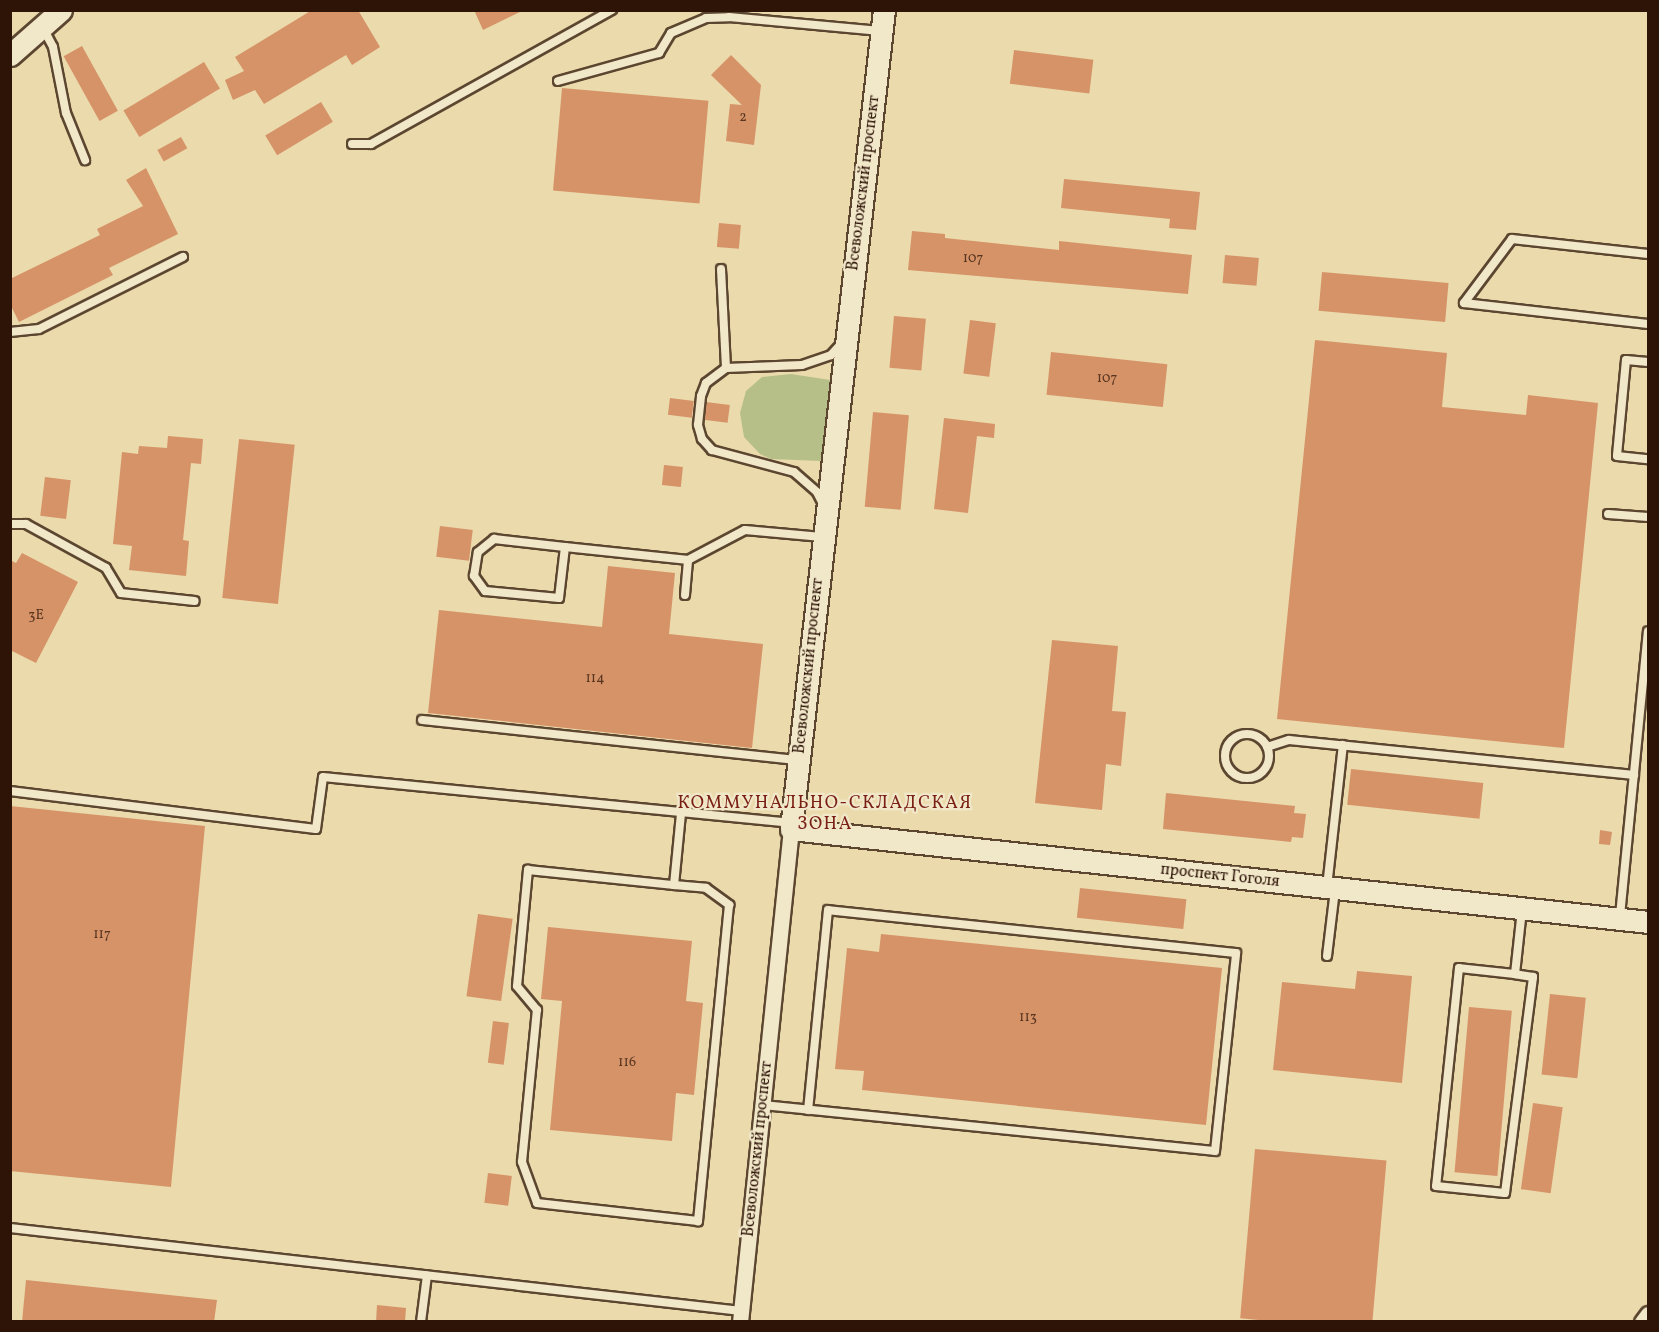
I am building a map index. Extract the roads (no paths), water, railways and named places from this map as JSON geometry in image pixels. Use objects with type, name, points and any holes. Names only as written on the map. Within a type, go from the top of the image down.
[{"type":"street","points":[[10,55],[62,10]]},
{"type":"street","name":"Всеволожский проспект","points":[[740,1316],[798,760],[884,10]]},
{"type":"street","name":"проспект Гоголя","points":[[791,826],[1648,922]]},
{"type":"street","points":[[1642,1322],[1648,1314]]},
{"type":"lane","points":[[352,144],[371,144],[612,10]]},
{"type":"lane","points":[[558,81],[659,53],[671,33],[706,18],[729,17],[882,32]]},
{"type":"lane","points":[[42,27],[53,47],[66,113],[85,160]]},
{"type":"lane","points":[[1648,254],[1512,239],[1464,303],[1648,324]]},
{"type":"lane","points":[[10,332],[39,329],[183,257]]},
{"type":"lane","points":[[721,269],[726,368]]},
{"type":"lane","points":[[826,510],[817,492],[794,472],[727,456],[702,439],[698,424],[701,396],[706,383],[726,368],[818,362],[845,340]]},
{"type":"lane","points":[[1648,362],[1626,360],[1617,456],[1648,459]]},
{"type":"lane","points":[[1608,514],[1648,517]]},
{"type":"lane","points":[[10,524],[26,524],[106,568],[121,593],[195,601]]},
{"type":"lane","points":[[565,547],[560,598],[485,591],[474,576],[478,552],[494,539],[688,560],[745,530],[823,537]]},
{"type":"lane","points":[[685,595],[688,560]]},
{"type":"lane","points":[[1619,919],[1648,631]]},
{"type":"lane","points":[[422,720],[798,760]]},
{"type":"lane","points":[[1254,735],[1267,747],[1268,764],[1256,776],[1240,777],[1227,766],[1226,749],[1237,736],[1254,735]]},
{"type":"lane","points":[[1267,747],[1290,740],[1634,775]]},
{"type":"lane","points":[[1327,956],[1343,746]]},
{"type":"lane","points":[[10,791],[316,829],[323,777],[791,826]]},
{"type":"lane","points":[[674,885],[681,814]]},
{"type":"lane","points":[[528,870],[674,885],[706,888],[729,905],[698,1221],[537,1203],[522,1162],[537,1010],[517,986],[528,870]]},
{"type":"lane","points":[[762,1105],[808,1110],[1215,1151],[1236,953],[828,909],[808,1110]]},
{"type":"lane","points":[[1515,974],[1522,909]]},
{"type":"lane","points":[[1459,968],[1515,974],[1533,977],[1505,1193],[1436,1186],[1459,968]]},
{"type":"lane","points":[[10,1227],[427,1275],[740,1316]]},
{"type":"lane","points":[[422,1322],[427,1275]]},
{"type":"district","name":"КОММУНАЛЬНО-СКЛАДСКАЯ ЗОНА","points":[[825,815]]}]
